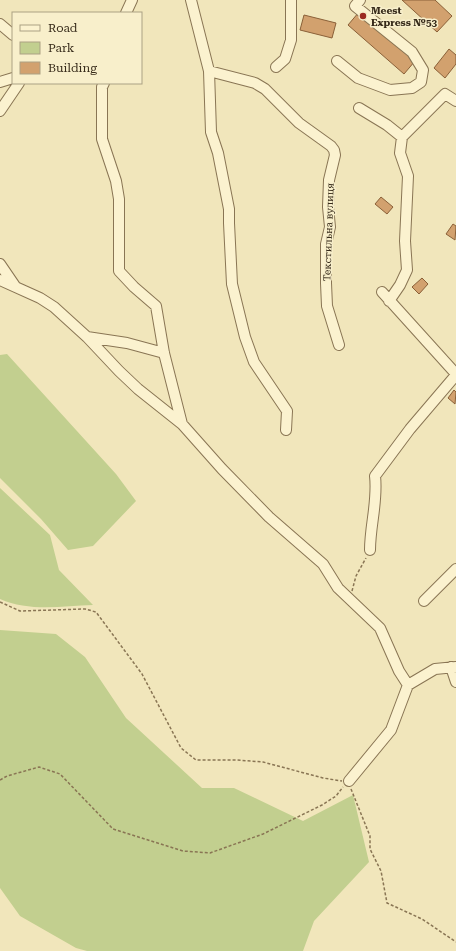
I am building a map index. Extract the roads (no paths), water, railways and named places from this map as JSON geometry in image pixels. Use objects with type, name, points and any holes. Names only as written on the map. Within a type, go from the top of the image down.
[{"type":"street","points":[[126,12],[132,0]]},
{"type":"street","points":[[191,0],[209,71],[210,132],[218,153],[229,209],[232,284],[245,337],[254,362],[287,412],[286,430]]},
{"type":"street","points":[[276,67],[285,59],[291,40],[291,0]]},
{"type":"street","points":[[338,61],[358,78],[390,90],[412,88],[421,82],[423,70],[412,52],[356,6],[360,0]]},
{"type":"street","points":[[0,24],[12,34]]},
{"type":"street","name":"Текстильна вулиця","points":[[209,71],[254,83],[265,88],[299,123],[332,146],[334,150],[334,160],[329,180],[328,207],[330,227],[326,244],[326,283],[327,306],[338,345]]},
{"type":"street","points":[[0,112],[18,84]]},
{"type":"street","points":[[104,84],[102,87],[102,139],[116,181],[119,199],[119,271],[134,287],[156,306],[164,353],[182,424]]},
{"type":"street","points":[[390,301],[407,270],[405,241],[408,176],[400,153],[402,137],[446,94],[456,101]]},
{"type":"street","points":[[359,108],[387,125],[402,137]]},
{"type":"street","points":[[0,264],[15,286]]},
{"type":"street","points":[[0,280],[40,298],[54,307],[87,337],[138,389],[182,424],[222,469],[269,517],[323,564],[338,588],[380,628],[399,671],[408,685]]},
{"type":"street","points":[[370,550],[370,532],[376,490],[375,476],[410,429],[456,374],[382,292]]},
{"type":"street","points":[[87,337],[127,343],[164,353]]},
{"type":"street","points":[[424,601],[456,569]]},
{"type":"street","points":[[349,781],[391,730],[408,685],[435,669],[453,667],[456,682]]},
{"type":"place","name":"Meest Express №53","points":[[363,16]]}]
